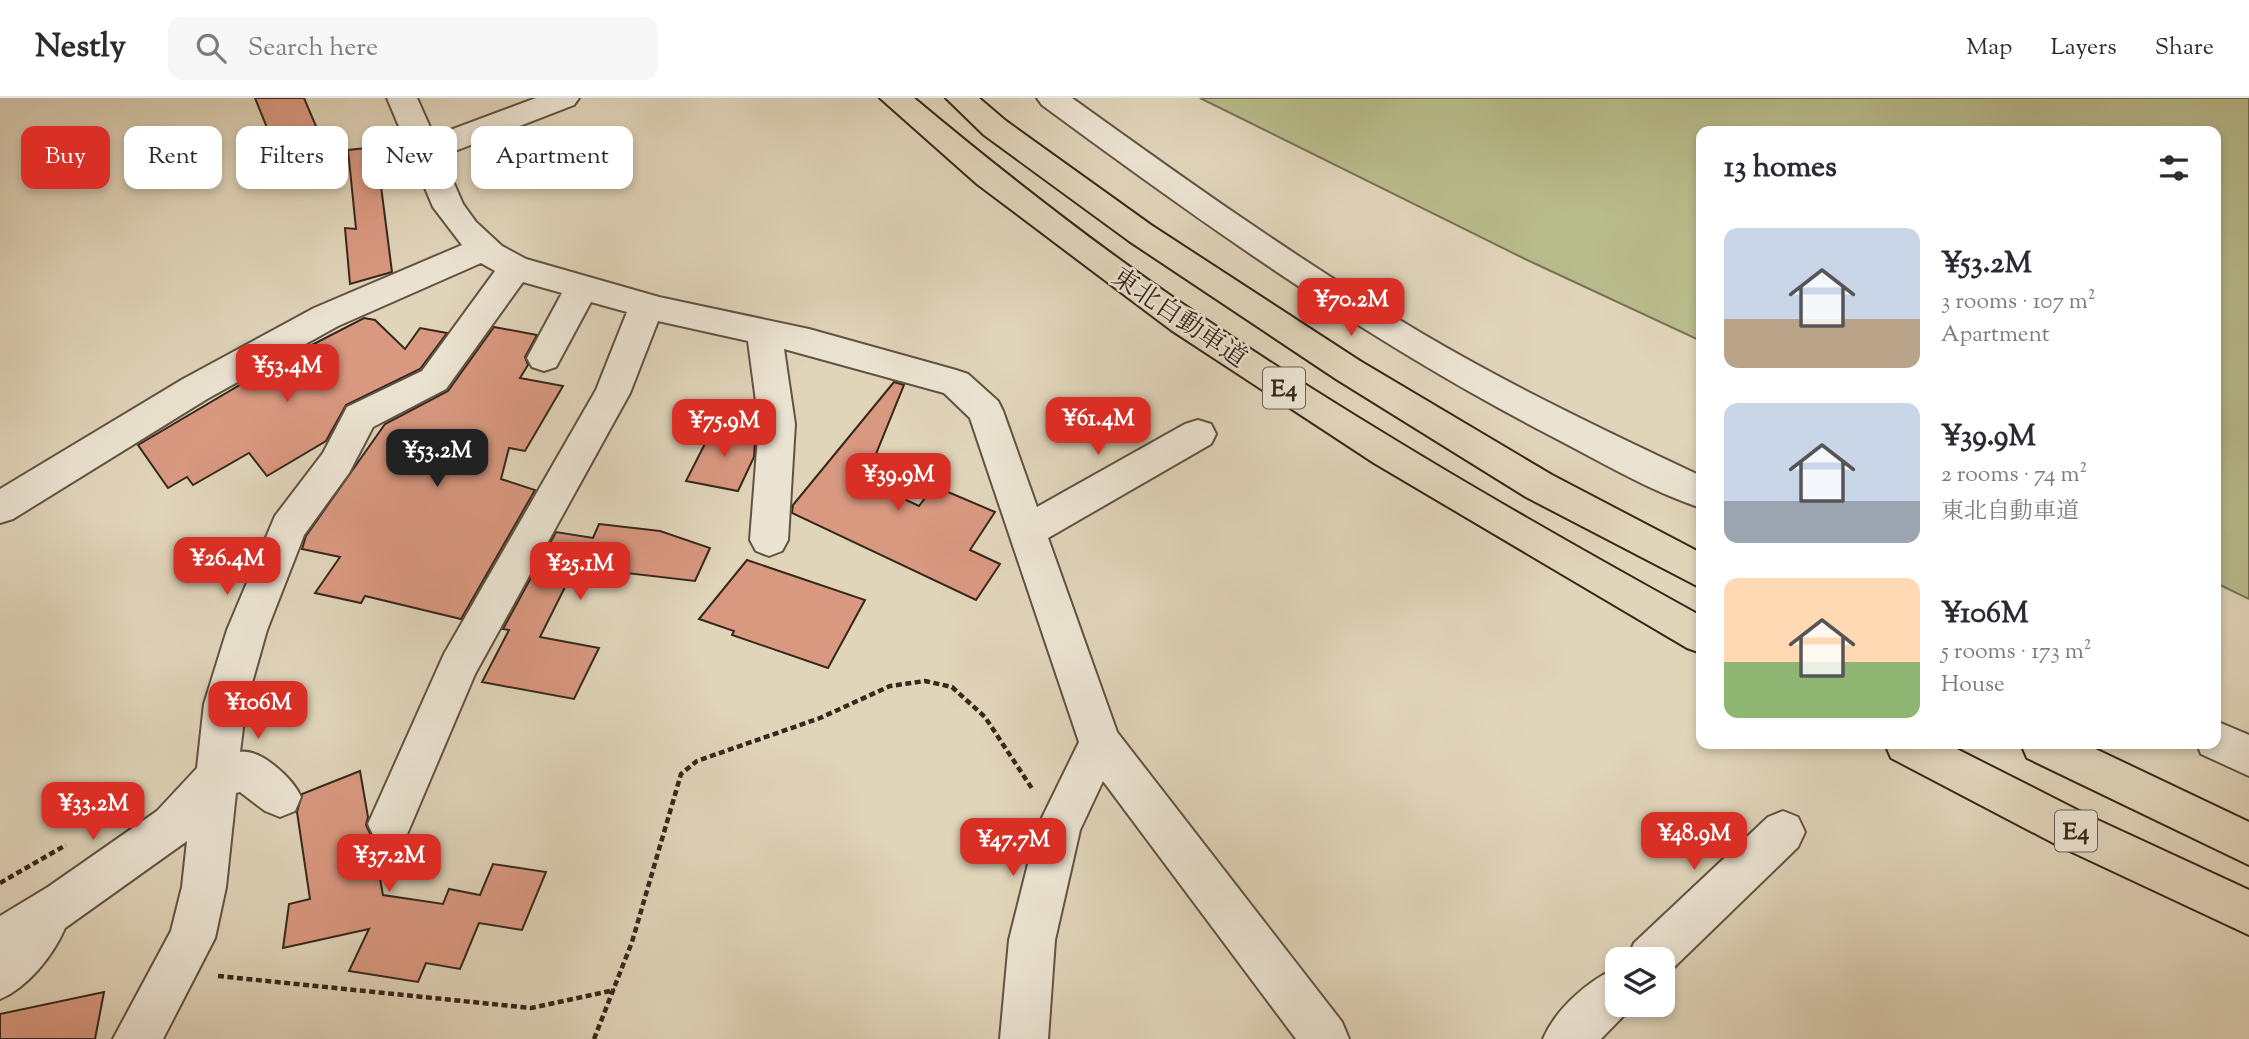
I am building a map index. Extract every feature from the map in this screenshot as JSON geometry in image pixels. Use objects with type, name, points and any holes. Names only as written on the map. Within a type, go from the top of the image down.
[{"type":"highway","name":"東北自動車道","points":[[895,98],[950,146],[1098,260],[1314,408],[1512,531],[1696,633]]},
{"type":"highway","name":"東北自動車道","points":[[961,98],[995,128],[1140,233],[1348,370],[1539,486],[1696,569]]},
{"type":"highway","name":"E4","points":[[1916,749],[2074,831],[2249,913]]},
{"type":"highway","name":"E4","points":[[2052,749],[2249,844]]},
{"type":"street","points":[[401,98],[414,126]]},
{"type":"street","points":[[457,139],[564,98]]},
{"type":"street","points":[[1052,98],[1244,236],[1376,322],[1570,430],[1696,491]]},
{"type":"street","points":[[441,189],[449,207],[465,230],[500,258],[582,287],[647,305],[764,332],[956,383],[985,411],[1100,743],[1325,1039]]},
{"type":"street","points":[[0,508],[195,389],[326,317],[500,258]]},
{"type":"street","points":[[137,1039],[192,938],[204,887],[225,704],[247,629],[288,527],[336,463],[360,417],[434,380],[500,258]]},
{"type":"street","points":[[544,359],[582,287]]},
{"type":"street","points":[[390,824],[458,667],[521,550],[612,393],[647,305]]},
{"type":"street","points":[[764,332],[777,424],[769,540]]},
{"type":"street","points":[[1028,531],[1198,434]]},
{"type":"street","points":[[2221,742],[2249,756]]},
{"type":"street","points":[[1024,1039],[1032,940],[1059,828],[1100,743]]},
{"type":"street","points":[[0,942],[64,903],[172,826],[215,778],[246,771],[280,797]]},
{"type":"street","points":[[1663,947],[1783,832]]},
{"type":"street","points":[[0,976],[64,903]]},
{"type":"street","points":[[1567,1039],[1605,1003]]},
{"type":"path","points":[[594,1039],[616,990],[640,920],[681,774],[696,761],[820,718],[890,686],[925,681],[952,687],[985,717],[1059,828]]},
{"type":"path","points":[[0,883],[79,838]]},
{"type":"path","points":[[173,972],[531,1008],[616,990]]},
{"type":"green space","points":[[1200,98],[2249,98],[2249,599],[2221,585],[2221,126],[1696,126],[1696,339],[1525,259]]},
{"type":"building","points":[[255,98],[304,98],[316,126],[266,126]]},
{"type":"building","points":[[362,148],[362,189],[381,189],[392,272],[350,284],[345,228],[356,229],[348,150]]},
{"type":"building","points":[[364,318],[375,320],[405,349],[420,328],[447,333],[420,369],[346,405],[326,441],[267,476],[249,453],[193,485],[187,477],[168,488],[138,445],[277,363]]},
{"type":"building","points":[[494,327],[537,335],[525,357],[528,365],[520,378],[563,386],[525,451],[509,448],[501,479],[535,490],[461,619],[365,596],[361,603],[315,593],[340,557],[302,549],[306,536],[385,424],[448,391]]},
{"type":"building","points":[[894,382],[904,385],[865,481],[919,506],[934,486],[995,512],[970,550],[1000,564],[976,600],[792,513],[793,505]]},
{"type":"building","points":[[715,424],[751,431],[747,440],[755,441],[754,457],[738,491],[686,481]]},
{"type":"building","points":[[599,524],[660,531],[710,548],[695,581],[575,567],[540,637],[599,648],[574,699],[482,682],[509,630],[503,629],[556,532],[593,538]]},
{"type":"building","points":[[747,560],[865,600],[828,668],[732,635],[734,631],[699,619]]},
{"type":"building","points":[[360,771],[368,817],[366,825],[373,840],[383,895],[443,904],[449,889],[480,895],[493,864],[546,872],[522,930],[479,923],[460,969],[426,963],[418,982],[349,971],[369,929],[283,948],[289,904],[310,899],[297,812],[302,794]]},
{"type":"building","points":[[104,992],[95,1039],[0,1039],[0,1014]]}]
